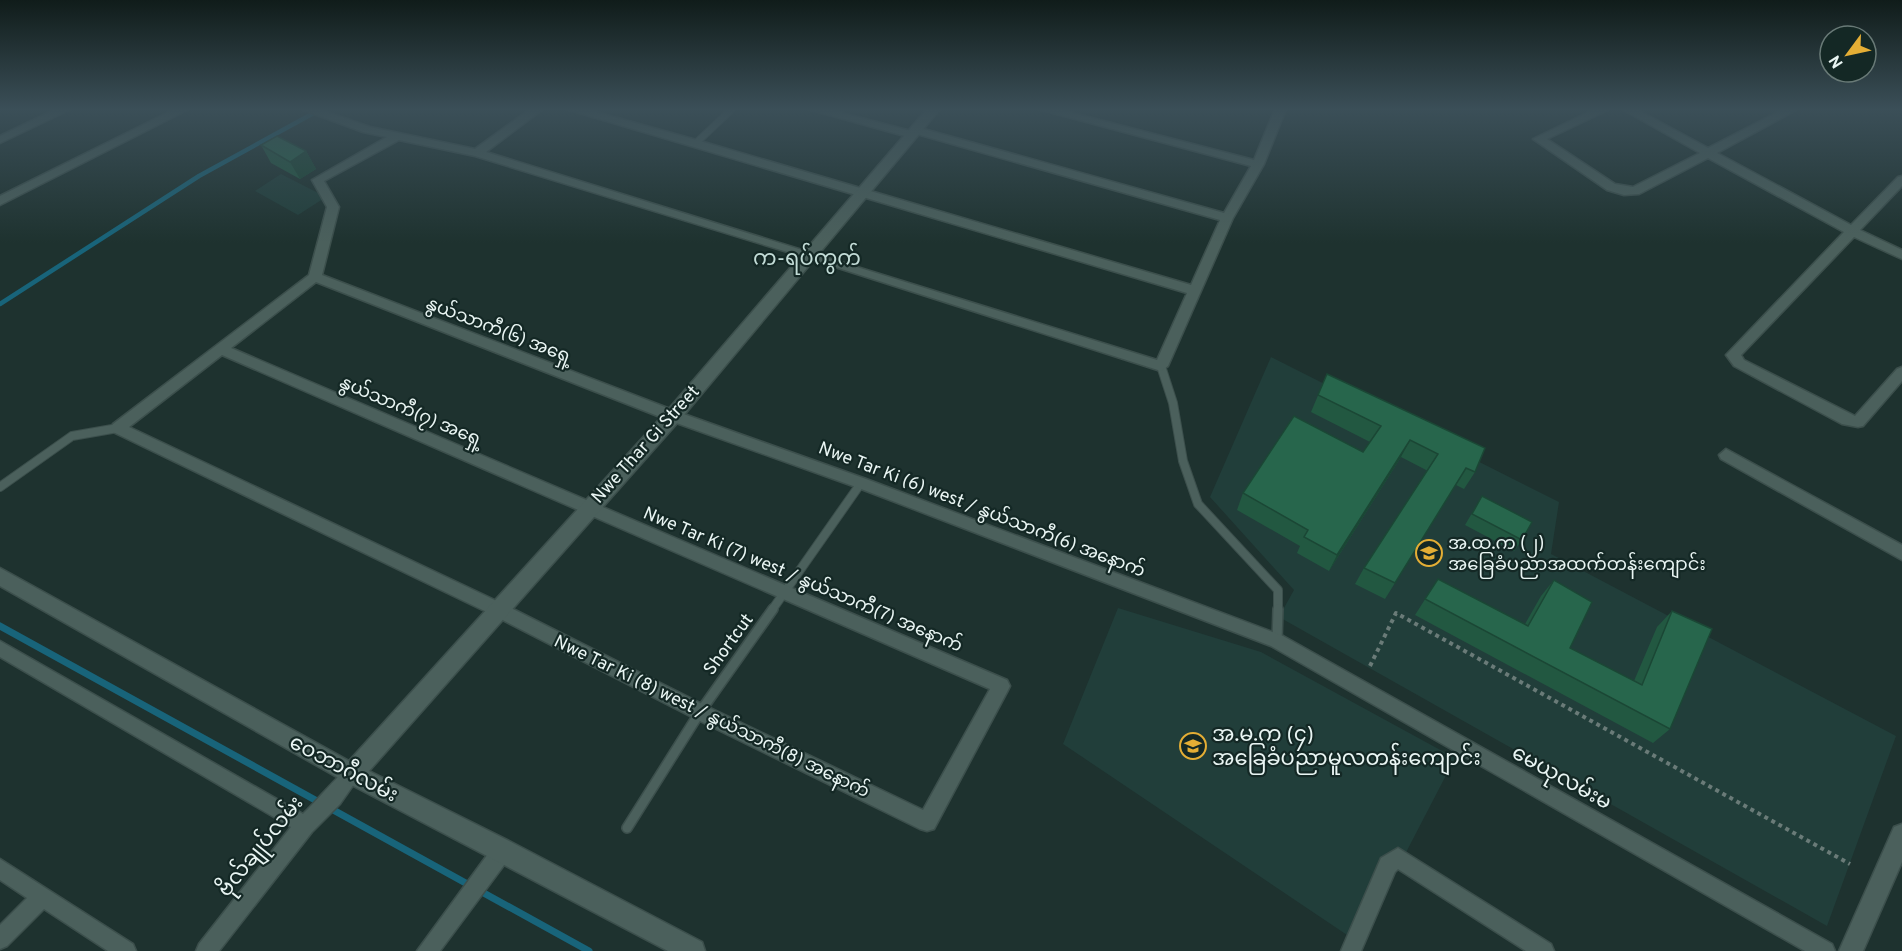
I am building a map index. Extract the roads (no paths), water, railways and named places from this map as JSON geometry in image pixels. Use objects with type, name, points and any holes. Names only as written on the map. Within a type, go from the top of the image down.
[{"type":"street","points":[[0,201],[95,153]]},
{"type":"street","points":[[118,428],[315,278],[333,207],[318,180],[366,153]]},
{"type":"street","points":[[478,153],[811,255],[1161,366],[1227,218],[1262,153]]},
{"type":"street","points":[[731,153],[1196,291]]},
{"type":"street","name":"Nwe Thar Gi Street","points":[[352,774],[497,609],[672,416],[896,153]]},
{"type":"street","points":[[989,153],[1227,218]]},
{"type":"street","points":[[1216,153],[1258,164]]},
{"type":"street","points":[[1561,153],[1611,187],[1624,191],[1635,191],[1705,153]]},
{"type":"street","points":[[1707,153],[1902,255]]},
{"type":"street","points":[[1902,179],[1854,232],[1733,355],[1739,363],[1847,420],[1858,422],[1902,372]]},
{"type":"street","name":"နွယ်သာကီ(၆) အရှေ့","points":[[315,278],[672,416]]},
{"type":"street","name":"နွယ်သာကီ(၇) အရှေ့","points":[[220,350],[588,508]]},
{"type":"street","name":"Nwe Tar Ki (6) west / နွယ်သာကီ(6) အနောက်","points":[[672,416],[861,483],[1277,641]]},
{"type":"street","name":"Nwe Tar Ki (8) west / နွယ်သာကီ(8) အနောက်","points":[[118,428],[497,609],[700,712],[927,822]]},
{"type":"street","points":[[1726,455],[1902,553]]},
{"type":"street","name":"Nwe Tar Ki (7) west / နွယ်သာကီ(7) အနောက်","points":[[588,508],[1001,686],[927,822]]},
{"type":"street","name":"ဝေဘာဂီလမ်း","points":[[0,576],[352,774],[503,850],[693,951]]},
{"type":"street","name":"မေယုလမ်းမ","points":[[1277,641],[1825,951]]},
{"type":"street","points":[[0,648],[311,818]]},
{"type":"street","name":"ဗိုလ်ချုပ်လမ်း","points":[[206,951],[311,818],[333,798],[352,774]]},
{"type":"street","points":[[1851,951],[1902,835]]},
{"type":"street","points":[[427,951],[503,850]]},
{"type":"street","points":[[1351,951],[1388,865],[1398,858],[1544,951]]},
{"type":"street","points":[[0,869],[126,951]]},
{"type":"street","points":[[0,939],[43,896]]},
{"type":"lane","points":[[1161,366],[1173,403],[1183,461],[1198,504],[1278,590],[1277,641]]},
{"type":"lane","points":[[0,487],[72,436],[118,428]]},
{"type":"lane","name":"Shortcut","points":[[627,828],[700,712],[861,483]]},
{"type":"waterway","points":[[0,304],[199,176],[240,153]]},
{"type":"waterway","points":[[0,626],[589,951]]},
{"type":"place","name":"အ.ထ.က (၂) အခြေခံပညာအထက်တန်းကျောင်း","points":[[1429,553]]},
{"type":"place","name":"အ.မ.က (၄) အခြေခံပညာမူလတန်းကျောင်း","points":[[1193,746]]},
{"type":"district","name":"က-ရပ်ကွက်","points":[[807,258]]}]
